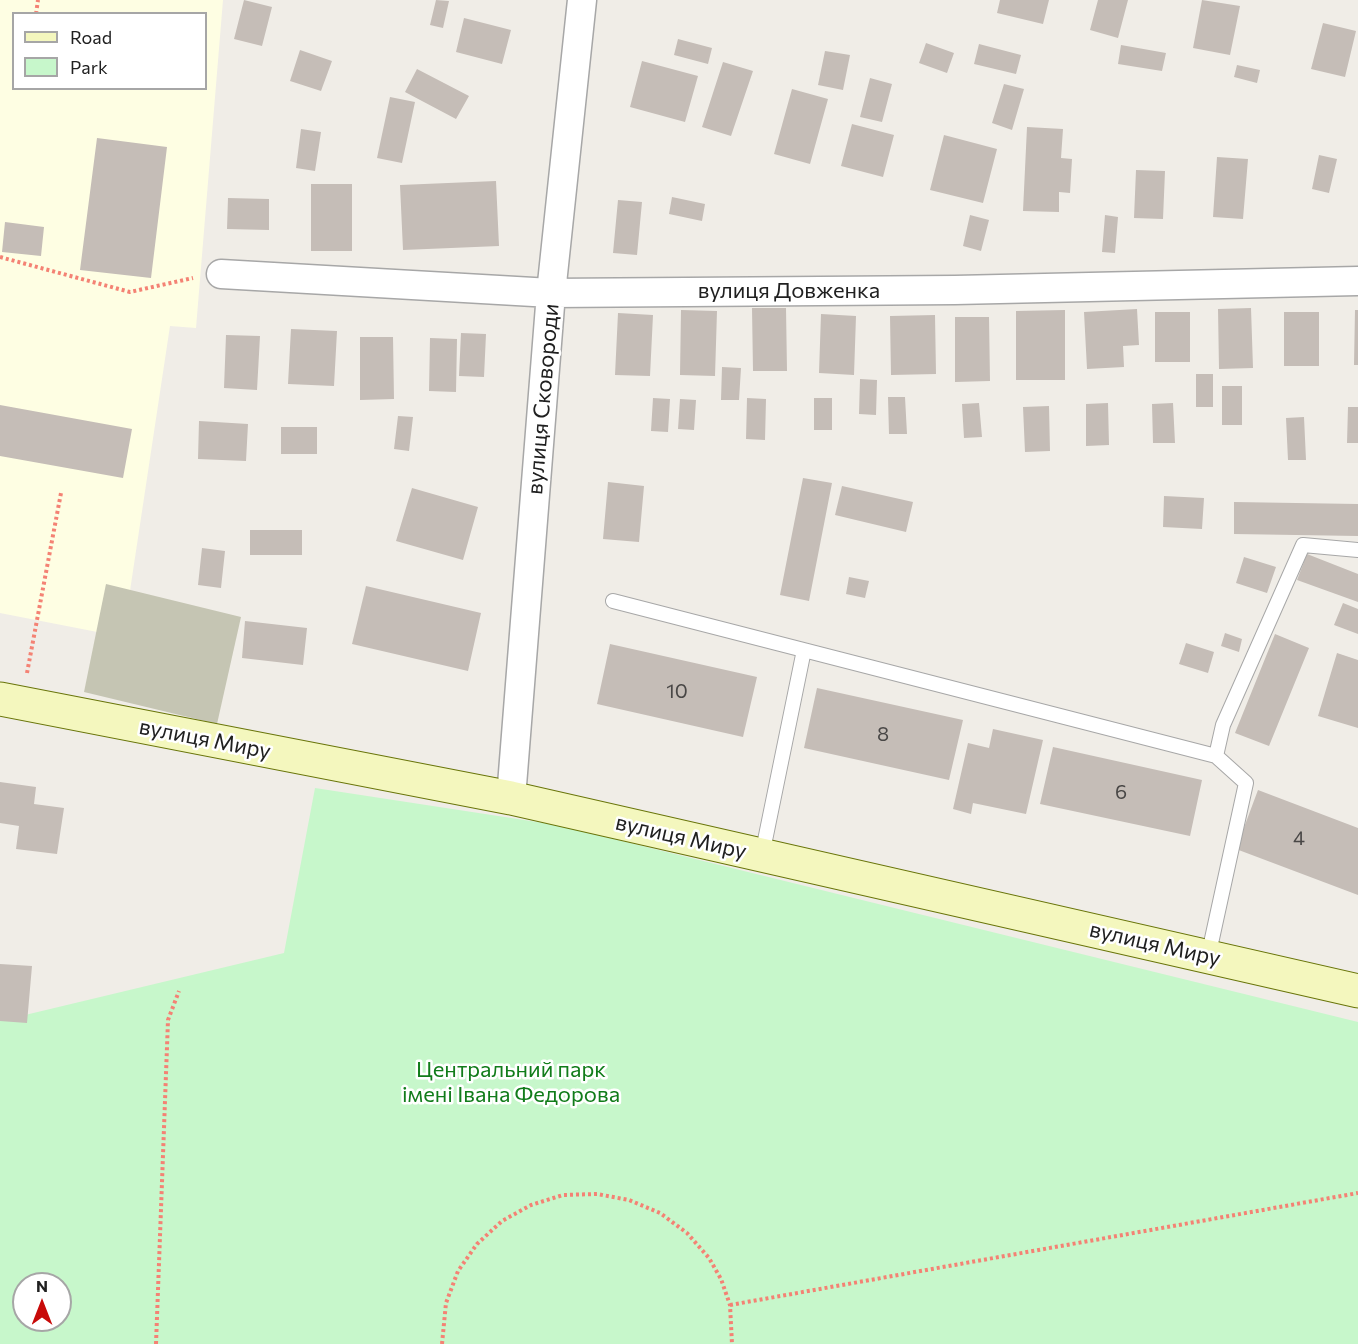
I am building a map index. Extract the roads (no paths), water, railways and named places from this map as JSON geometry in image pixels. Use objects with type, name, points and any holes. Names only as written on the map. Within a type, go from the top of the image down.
[{"type":"main road","name":"вулиця Миру","points":[[10,701],[511,798],[1358,991]]},
{"type":"street","name":"вулиця Сковороди","points":[[511,798],[551,293],[582,0]]},
{"type":"street","name":"вулиця Довженка","points":[[221,274],[551,293],[955,290],[1358,281]]},
{"type":"lane","points":[[1216,756],[1223,725],[1303,545],[1358,550]]},
{"type":"lane","points":[[613,602],[1216,756],[1246,783],[1208,957]]},
{"type":"lane","points":[[762,855],[804,650]]},
{"type":"park label","name":"Центральний парк імені Івана Федорова","points":[[511,1082]]}]
